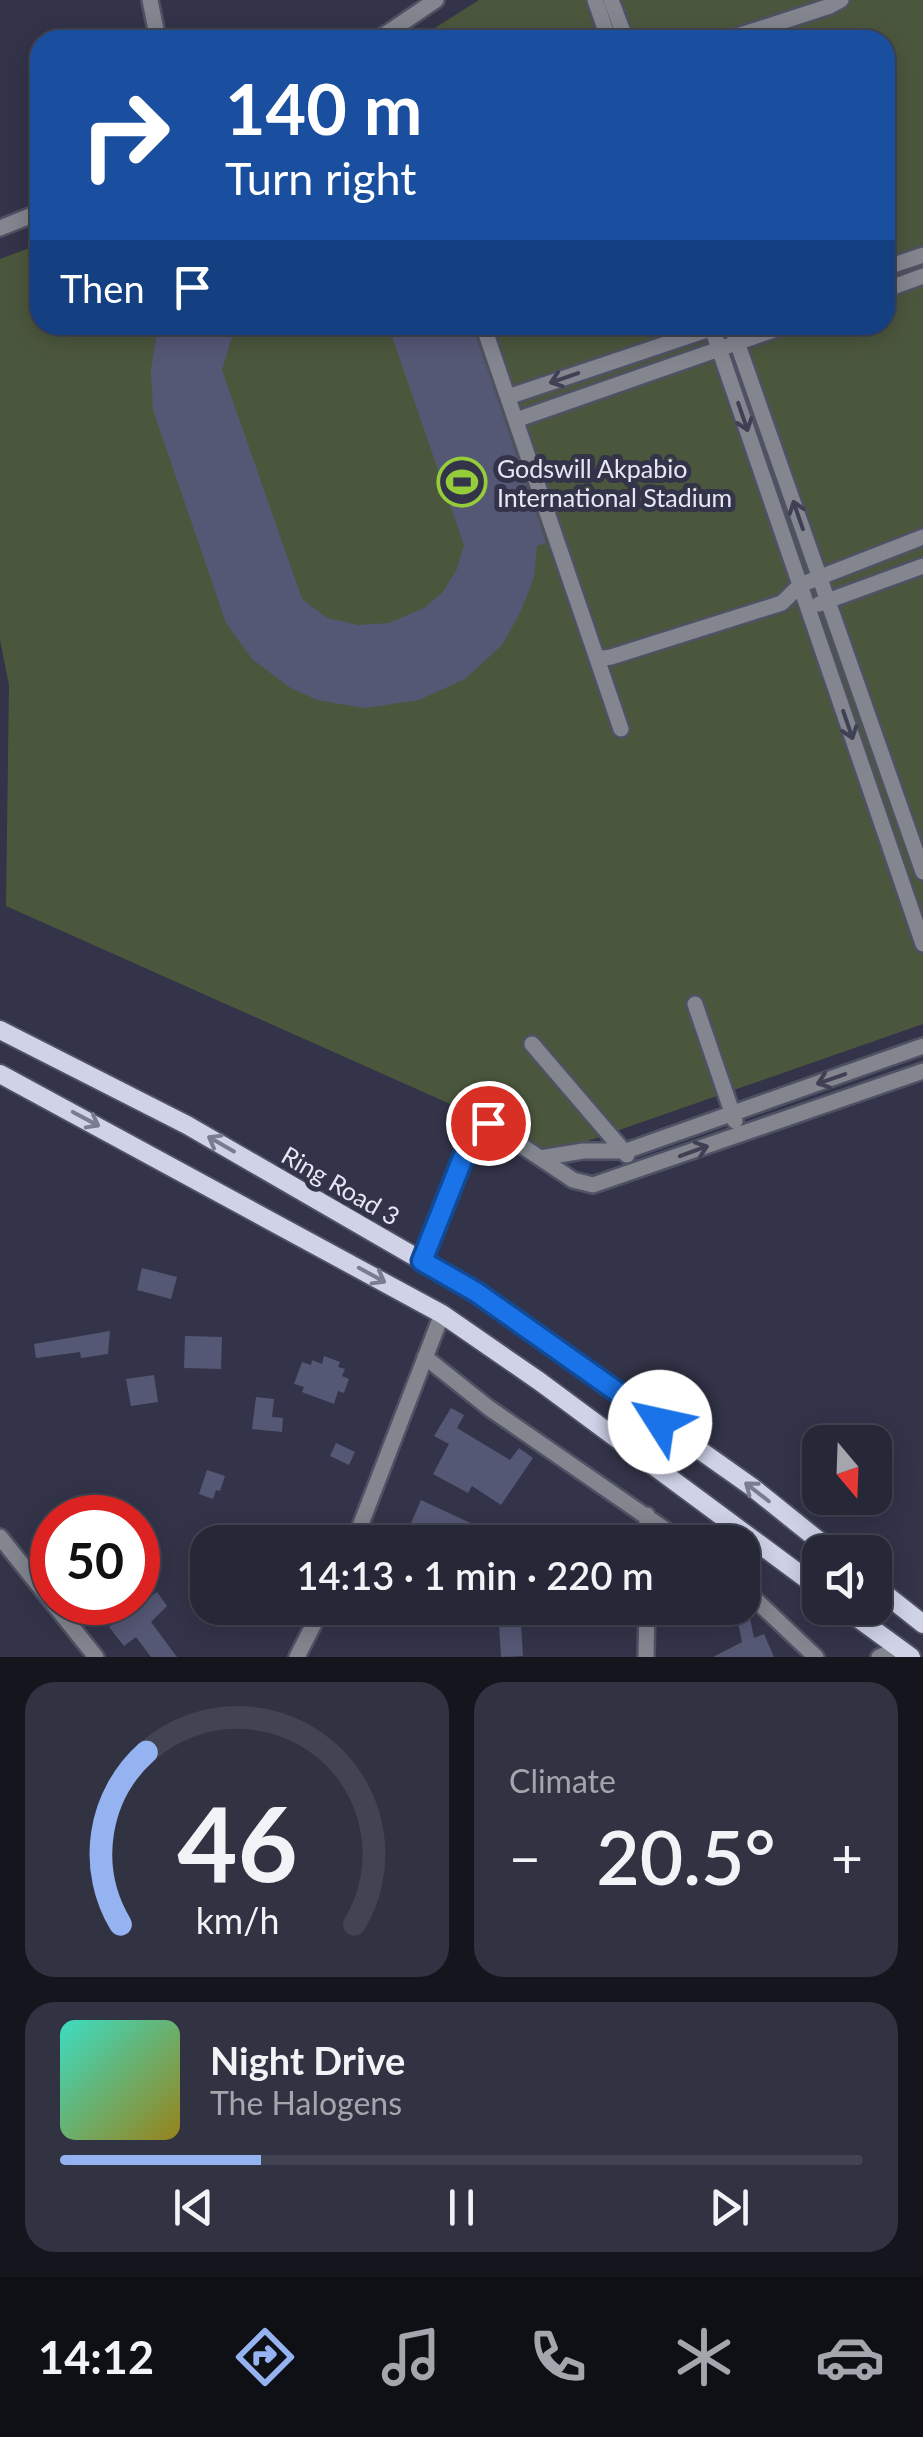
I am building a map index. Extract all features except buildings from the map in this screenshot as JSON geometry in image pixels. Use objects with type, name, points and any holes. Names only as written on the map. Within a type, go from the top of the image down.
[{"type":"main road","name":"Ring Road 3","points":[[0,1030],[187,1125],[476,1292],[719,1464],[812,1535]]},
{"type":"main road","points":[[0,1074],[442,1314],[539,1381],[802,1577]]},
{"type":"main road","points":[[892,1599],[923,1624]]},
{"type":"main road","points":[[868,1625],[905,1652]]},
{"type":"street","points":[[150,0],[156,30]]},
{"type":"street","points":[[392,30],[436,0]]},
{"type":"street","points":[[595,0],[606,30]]},
{"type":"street","points":[[611,0],[622,30]]},
{"type":"street","points":[[754,30],[840,0]]},
{"type":"street","points":[[0,228],[30,216]]},
{"type":"street","points":[[895,265],[923,255]]},
{"type":"street","points":[[895,286],[923,276]]},
{"type":"street","points":[[487,335],[622,728]]},
{"type":"street","points":[[508,397],[690,335]]},
{"type":"street","points":[[717,335],[923,944]]},
{"type":"street","points":[[735,335],[923,872]]},
{"type":"street","points":[[516,420],[760,335]]},
{"type":"street","points":[[615,361],[624,384]]},
{"type":"street","points":[[597,659],[782,603],[800,585],[923,537]]},
{"type":"street","points":[[782,603],[808,608],[923,566]]},
{"type":"street","points":[[695,1004],[740,1134]]},
{"type":"street","points":[[532,1044],[626,1151],[633,1173]]},
{"type":"street","points":[[540,1158],[583,1151],[626,1151],[923,1046]]},
{"type":"street","points":[[422,1261],[478,1126],[488,1123],[573,1180],[593,1185],[923,1070]]},
{"type":"street","points":[[361,1525],[442,1314]]},
{"type":"street","points":[[425,1357],[489,1408],[660,1525]]},
{"type":"street","points":[[647,1515],[647,1525]]},
{"type":"street","points":[[0,1537],[96,1657]]},
{"type":"street","points":[[760,1605],[816,1657]]},
{"type":"street","points":[[296,1657],[313,1625]]},
{"type":"street","points":[[646,1657],[647,1625]]},
{"type":"street","points":[[879,1657],[905,1652]]},
{"type":"green space","name":"Godswill Akpabio International Stadium","points":[[479,0],[923,0],[923,1024],[542,1157],[448,1103],[6,906],[9,685],[0,640],[0,259],[30,248],[30,335],[895,335],[895,30],[432,30]]},
{"type":"place","name":"Godswill Akpabio International Stadium","points":[[462,482]]},
{"type":"route","points":[[488,1123],[478,1126],[472,1135],[422,1261],[476,1292],[660,1422]]}]
